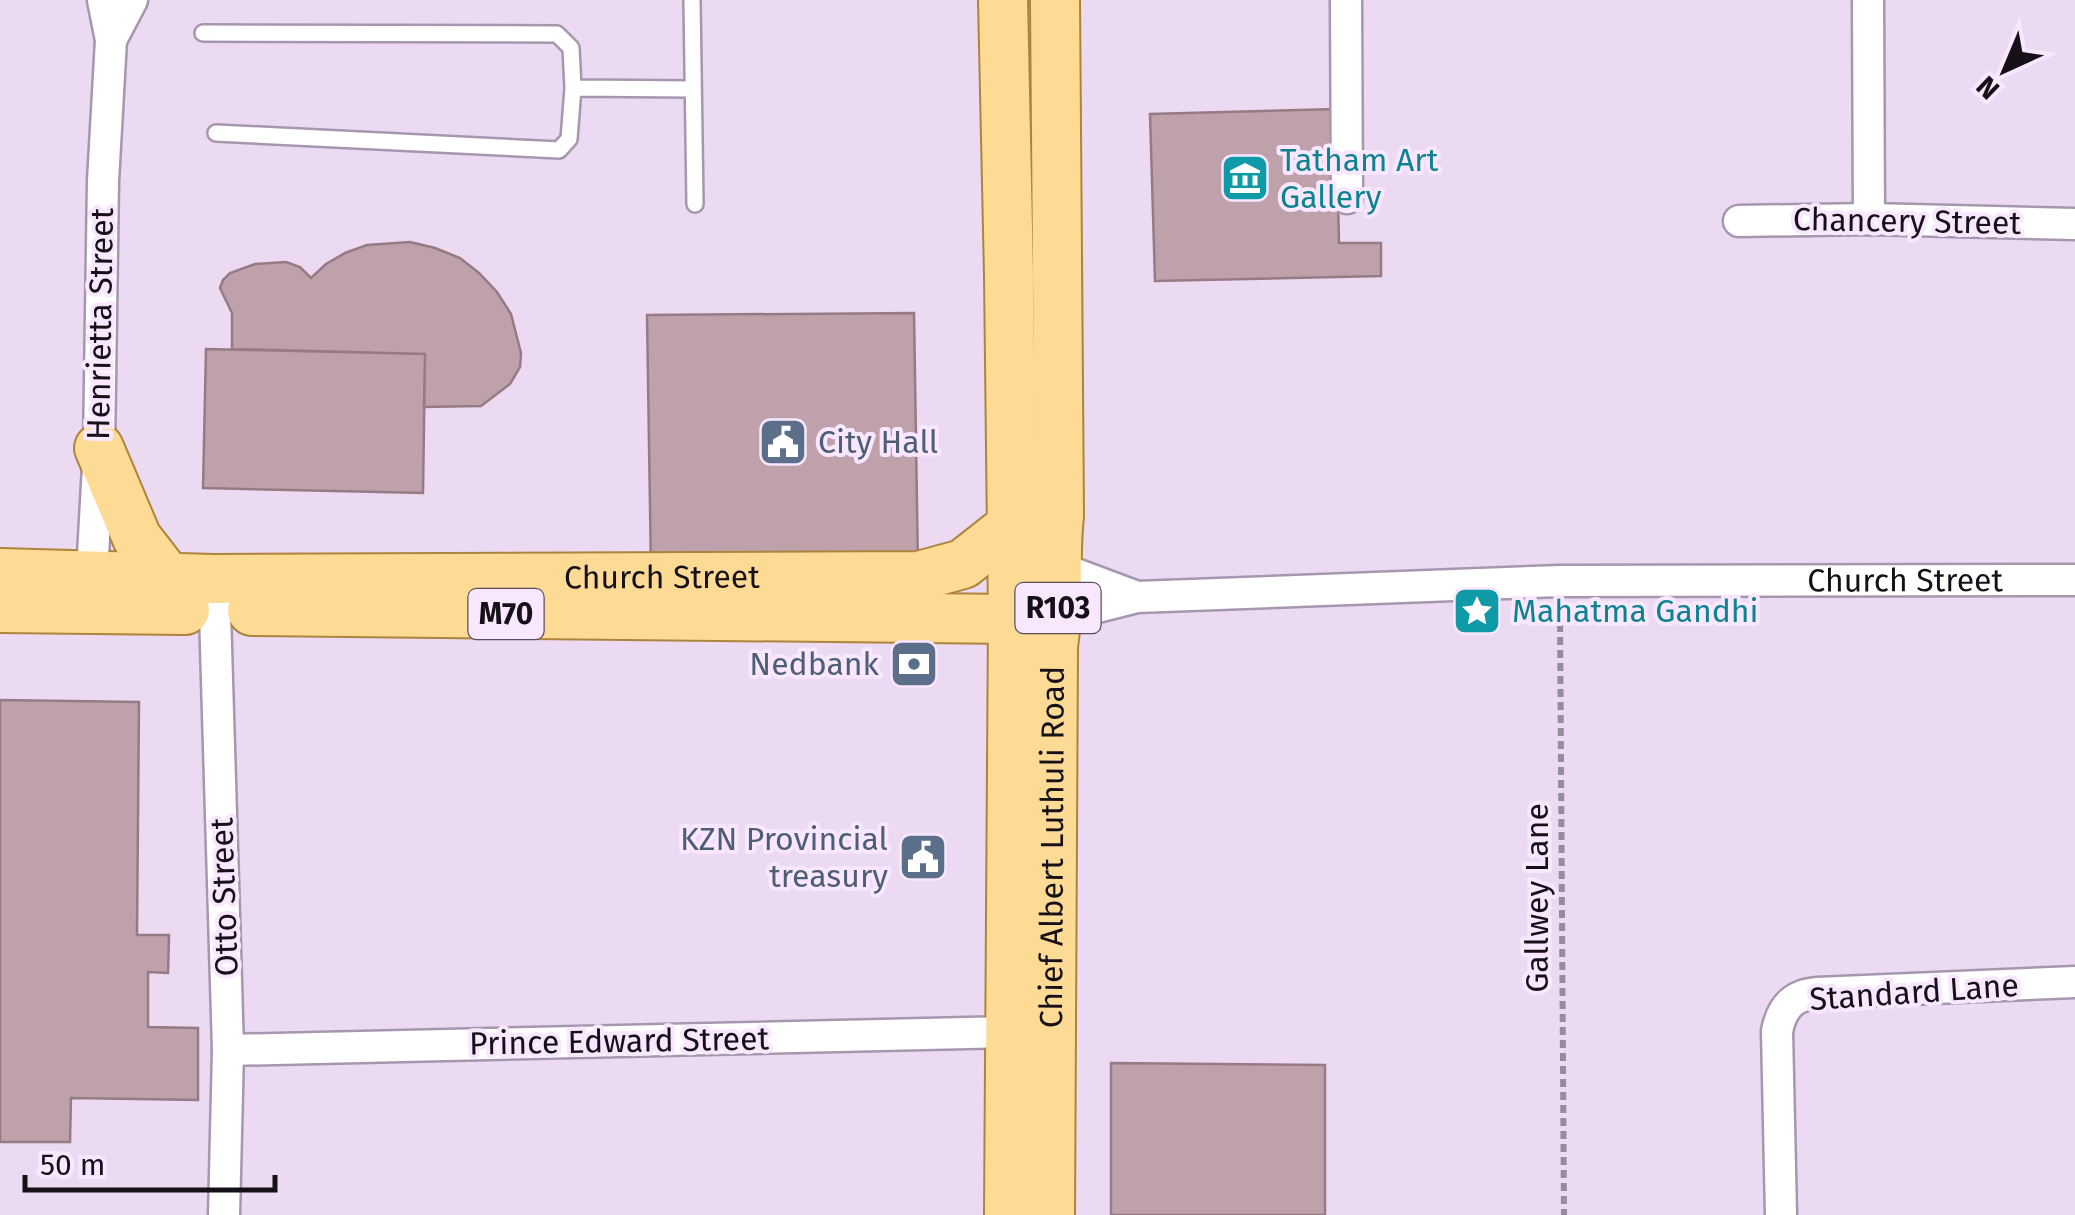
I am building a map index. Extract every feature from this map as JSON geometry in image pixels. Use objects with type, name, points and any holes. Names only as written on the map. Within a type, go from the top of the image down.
[{"type":"main road","name":"Chief Albert Luthuli Road","points":[[1003,0],[1010,527],[1036,618],[1053,646],[1050,1215]]},
{"type":"main road","name":"Chief Albert Luthuli Road","points":[[1009,1215],[1011,1032],[1036,618],[1057,567],[1059,516],[1055,0]]},
{"type":"main road","points":[[99,448],[138,538],[199,589]]},
{"type":"main road","name":"Church Street","points":[[0,608],[91,591],[919,576],[964,564],[1010,527]]},
{"type":"main road","name":"Church Street","points":[[0,573],[91,591]]},
{"type":"main road","name":"Church Street","points":[[199,589],[1036,618]]},
{"type":"street","name":"Henrietta Street","points":[[91,591],[99,448],[102,182],[111,40],[104,0]]},
{"type":"street","name":"Henrietta Street","points":[[111,40],[132,0]]},
{"type":"street","points":[[1346,0],[1347,198]]},
{"type":"street","points":[[1868,0],[1869,219]]},
{"type":"street","name":"Chancery Street","points":[[1739,220],[2075,224]]},
{"type":"street","name":"Church Street","points":[[1057,567],[1137,597]]},
{"type":"street","name":"Church Street","points":[[1036,618],[1137,597],[1560,581],[2075,580]]},
{"type":"street","name":"Otto Street","points":[[199,589],[228,1050],[224,1215]]},
{"type":"street","name":"Standard Lane","points":[[1781,1215],[1777,1031],[1780,1016],[1790,1002],[1802,994],[2075,982]]},
{"type":"street","name":"Prince Edward Street","points":[[228,1050],[1011,1032]]},
{"type":"lane","points":[[692,0],[696,204]]},
{"type":"lane","points":[[203,33],[557,34],[570,48],[573,88],[568,139],[558,150],[216,133]]},
{"type":"lane","points":[[573,88],[693,89]]},
{"type":"path","name":"Gallwey Lane","points":[[1560,581],[1564,1215]]},
{"type":"building","name":"Tatham Art Gallery","points":[[1336,109],[1339,243],[1381,243],[1381,276],[1155,281],[1150,114]]},
{"type":"building","points":[[410,242],[460,258],[497,292],[511,314],[521,353],[520,367],[510,384],[481,406],[424,407],[425,354],[232,349],[232,313],[220,288],[230,273],[255,264],[286,262],[300,267],[311,278],[326,264],[367,245]]},
{"type":"building","name":"City Hall","points":[[914,313],[918,569],[651,571],[647,315]]},
{"type":"building","points":[[206,349],[425,354],[423,493],[203,488]]},
{"type":"building","points":[[0,700],[139,702],[137,935],[169,935],[168,973],[148,972],[148,1027],[198,1028],[198,1100],[71,1098],[70,1142],[0,1142]]},
{"type":"building","points":[[1111,1063],[1325,1065],[1325,1215],[1111,1215]]},
{"type":"place","name":"Tatham Art Gallery","points":[[1245,178]]},
{"type":"place","name":"City Hall","points":[[783,442]]},
{"type":"place","name":"Mahatma Gandhi","points":[[1477,611]]},
{"type":"place","name":"Nedbank","points":[[914,664]]},
{"type":"place","name":"KZN Provincial treasury","points":[[923,857]]}]
